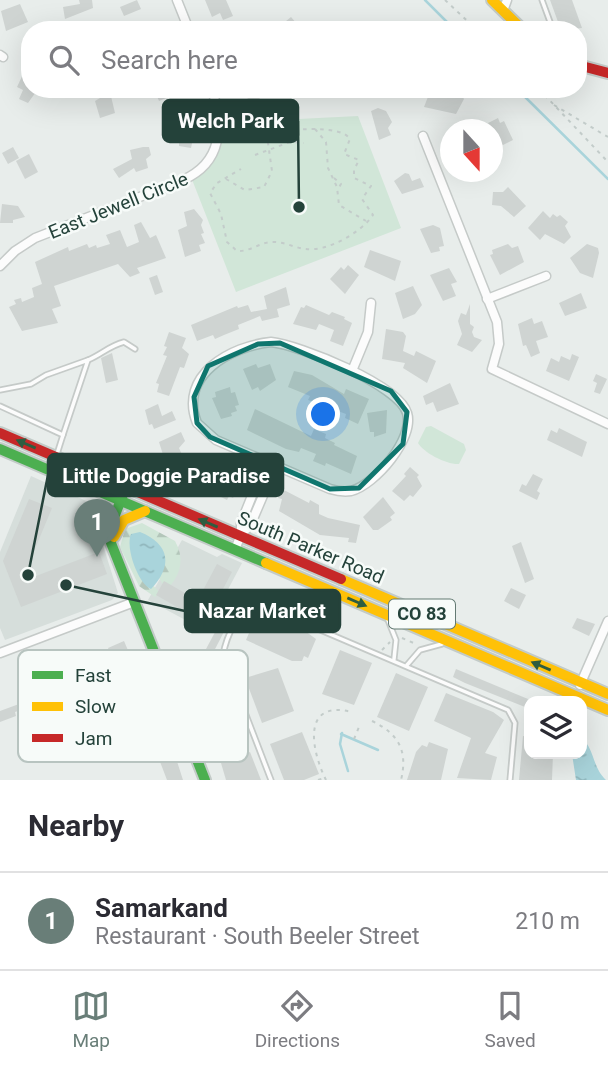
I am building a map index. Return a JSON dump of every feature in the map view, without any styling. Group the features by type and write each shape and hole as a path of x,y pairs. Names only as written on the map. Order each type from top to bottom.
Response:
{"main road":[{"path":"492,0 505,5 517,21"},
{"path":"587,67 608,73"},
{"name":"South Parker Road","path":"0,433 606,693"},
{"name":"South Parker Road","path":"0,449 576,696"},
{"path":"126,487 109,536 153,650"},
{"path":"116,557 114,540 118,526 131,516 145,511"},
{"path":"587,698 590,694 606,693"},
{"name":"South Parker Road","path":"587,701 608,710"},
{"path":"198,762 205,780"}],"street":[{"path":"177,0 185,21"},
{"name":"East Jewell Circle","path":"0,266 30,241 183,180 200,170 212,155 219,135 219,117 214,98"},
{"path":"423,136 499,333 492,369 549,394 563,405 608,424"},
{"path":"487,299 546,276"},
{"path":"352,371 368,332 371,303"},
{"path":"271,342 352,371 391,391 403,404 408,430 399,449 370,480 351,491 330,489 267,461 210,437 197,423 194,397 201,376 208,366 258,344 271,342"},
{"path":"235,550 241,535 241,523 267,461"},
{"path":"241,535 250,526 276,465"},
{"path":"0,653 134,602"},
{"path":"563,690 573,690 581,683 608,621"},
{"path":"565,676 588,667"}],"lane":[{"path":"542,0 550,21"},
{"path":"0,390 32,384 46,375 101,354 106,347 124,342 135,349"},
{"path":"56,457 88,360"},
{"path":"0,406 63,435"},
{"path":"225,650 245,608 252,603 264,604 407,665 512,713 515,727 510,780"},
{"path":"386,615 396,640 394,660"},
{"path":"407,665 420,650 450,642"},
{"path":"248,720 271,780"}],"path":[{"path":"445,0 467,21"},
{"path":"547,98 608,162"},
{"path":"553,104 608,137"},
{"path":"315,130 326,142 328,168 338,190 339,205 353,211 359,227"},
{"path":"226,178 245,190 264,187 272,171 269,140 278,132 342,132 349,137 343,153 359,160 354,170 354,178 372,186 363,197 373,212 359,227 318,249 304,249 272,242 250,250 237,251 227,242 221,214 210,195 214,187 226,178 241,169"},
{"path":"255,155 290,142 304,143"},
{"path":"358,219 367,221"},
{"path":"381,654 385,645 396,640 407,639 416,643 420,650"},
{"path":"318,780 326,779 313,745 315,727 330,712 352,712"},
{"path":"372,721 393,733 400,743 405,763 401,780"},
{"path":"354,739 359,727"}],"highlighted area":[{"path":"280,343 391,391 407,412 403,444 359,488 330,489 210,437 197,423 194,397 208,366 258,344"}],"shaded area":[{"path":"31,476 104,509 106,514 102,542 118,593 112,600 5,640 0,628 0,552"},
{"path":"182,540 217,557 222,554 242,563 206,631 148,600"}],"green space":[{"path":"358,116 401,228 236,292 191,177 204,166 220,123"},
{"path":"431,426 464,444 466,450 459,464 436,458 418,443 426,427"},
{"path":"142,523 175,541 180,553 179,570 170,586 164,586 159,578 149,581 160,593 155,597 139,586 120,547 125,529"}],"water":[{"path":"140,532 157,543 165,556 163,572 151,589 137,573 131,556 131,534"},
{"path":"587,744 606,780 576,780 573,759 587,759"}],"building":[{"path":"79,0 92,0 93,8 65,19 63,7 80,4"},
{"path":"137,0 141,9 124,16 120,7"},
{"path":"205,0 226,0 233,16 223,20 220,13 212,17"},
{"path":"550,0 572,0 580,21 558,21"},
{"path":"20,4 28,21 21,21 21,25 6,31 1,11"},
{"path":"21,94 21,98 32,98 28,103 19,99"},
{"path":"111,98 115,113 100,118 95,101"},
{"path":"260,98 264,113 276,110 278,119 263,121 262,116 247,120 243,101"},
{"path":"428,98 464,99 456,114 424,107"},
{"path":"378,108 386,111 392,122 388,128 391,135 379,140 371,111"},
{"path":"185,113 198,115 198,135 194,134 191,148 179,146 179,133"},
{"path":"504,121 513,140 503,145 503,122"},
{"path":"13,147 19,158 8,164 2,153"},
{"path":"149,147 151,155 146,159 148,168 136,172 134,168 119,178 113,169 132,159 130,150"},
{"path":"29,154 38,172 25,179 16,161"},
{"path":"405,173 409,174 412,181 420,178 424,187 402,194 394,181"},
{"path":"508,187 526,206 514,217 501,206 492,205 493,192 503,192"},
{"path":"2,204 18,206 25,217 13,220 13,223 0,223"},
{"path":"194,209 203,220 201,225 204,233 201,234 205,243 199,245 201,251 185,257 178,230 187,226 184,212"},
{"path":"543,211 550,218 553,214 557,217 560,215 568,222 565,226 571,237 564,244 545,234 540,240 528,228"},
{"path":"141,222 150,238 156,235 166,258 137,268 140,273 130,277 118,264 54,286 61,306 52,309 58,323 22,331 9,307 16,304 14,300 21,298 22,302 34,297 32,288 42,284 35,262 68,247 69,251 87,244 89,248 96,245 97,248 110,244 106,235 120,230 127,247 139,242 134,225"},
{"path":"433,225 440,228 444,246 439,247 440,251 431,253 420,229"},
{"path":"508,244 512,248 518,246 524,262 500,275 490,255 493,254 492,250"},
{"path":"587,244 598,248 599,253 593,278 580,273 570,258"},
{"path":"370,250 401,261 395,281 364,267"},
{"path":"348,265 359,275 345,294 330,279 341,267 344,270"},
{"path":"449,268 457,282 451,284 456,296 443,301 430,275"},
{"path":"157,275 163,292 155,295 149,278"},
{"path":"413,286 422,305 415,314 403,319 395,293"},
{"path":"286,287 290,305 277,309 279,317 262,321 260,316 215,339 213,335 197,341 191,325 237,306 248,305 251,312 267,309 264,296"},
{"path":"581,293 587,308 565,316 559,303"},
{"path":"470,304 470,324 474,327 472,332 474,337 482,340 472,352 457,345 462,334 458,321 461,313 466,315"},
{"path":"306,305 329,315 332,312 345,317 344,319 352,323 343,346 330,341 334,330 319,324 316,330 293,324 301,307"},
{"path":"532,318 534,324 542,321 548,337 536,341 540,353 531,357 526,345 523,346 518,324"},
{"path":"386,329 403,332 406,336 403,351 414,356 416,351 436,361 427,383 403,368 405,363 382,359"},
{"path":"169,332 186,338 182,348 189,354 184,368 180,367 169,396 157,392 159,384 156,383 167,356 163,355"},
{"path":"112,353 118,380 106,383 101,358"},
{"path":"572,354 579,357 569,381 546,371 551,358 559,362 561,356 570,360"},
{"path":"256,364 258,368 270,364 276,380 260,391 258,387 252,390 243,369"},
{"path":"294,371 312,375 344,394 346,389 369,399 358,424 345,418 346,414 308,400 310,396 288,387"},
{"path":"596,374 607,379 600,394 594,392 597,383 593,381"},
{"path":"450,383 459,404 437,412 433,402 426,405 423,396"},
{"path":"230,387 231,393 235,392 239,405 235,406 237,411 231,413 232,416 221,419 212,398 216,397 215,392"},
{"path":"158,404 162,416 172,411 176,420 154,429 152,424 149,425 145,410"},
{"path":"255,409 311,436 314,429 326,434 325,438 335,443 334,445 357,456 351,474 326,463 325,466 313,461 316,454 301,448 299,452 286,449 247,430"},
{"path":"387,410 386,433 374,437 374,432 370,432 367,413"},
{"path":"559,428 587,442 582,457 547,440 551,430 557,433"},
{"path":"181,432 185,441 179,448 183,457 166,464 159,442"},
{"path":"189,465 204,471 206,466 228,479 233,473 244,478 233,498 229,496 227,500 183,478"},
{"path":"410,467 419,475 417,477 422,486 413,497 410,495 404,501 392,491 406,476 404,474"},
{"path":"533,474 543,479 537,491 540,493 537,500 519,491 522,484 526,486"},
{"path":"282,489 309,503 310,500 319,505 319,514 360,525 356,543 348,542 349,538 320,535 279,511 282,499 278,498"},
{"path":"383,497 395,513 390,517 392,520 378,530 373,530 363,517"},
{"path":"29,499 52,508 30,561 36,576 99,552 107,574 21,607 3,561"},
{"path":"521,542 534,579 525,583 512,546"},
{"path":"217,564 232,572 216,602 201,594"},
{"path":"164,581 197,600 189,614 156,595"},
{"path":"511,588 526,595 519,609 504,601"},
{"path":"258,612 305,631 316,639 308,658 304,656 302,661 292,661 246,640"},
{"path":"577,618 595,624 589,636 572,628"},
{"path":"221,621 228,624 215,650 206,649"},
{"path":"124,641 128,650 109,650"},
{"path":"340,650 372,663 354,705 322,694"},
{"path":"278,668 294,711 262,723 248,686 248,677"},
{"path":"456,669 524,697 524,707 465,683 453,677"},
{"path":"396,673 428,687 409,731 377,717"},
{"path":"446,693 493,712 504,720 485,753 497,757 491,780 457,778 471,738 434,721"},
{"path":"18,704 16,716 0,722 0,711"},
{"path":"302,732 319,774 304,780 284,780 270,744"},
{"path":"523,736 524,759 553,759 552,780 519,780"},
{"path":"429,742 448,749 441,780 407,780 416,752 422,745 427,747"},
{"path":"250,752 261,780 226,780 221,763 248,762"},
{"path":"160,762 177,762 183,780 167,780"}],"waterway":[{"path":"425,0 446,21"},
{"path":"526,98 608,179"},
{"path":"342,733 340,744 348,771"},
{"path":"341,734 378,750"}],"traffic: fast":[{"path":"0,449 266,563"},
{"path":"126,487 113,520 111,543 153,650"},
{"path":"198,762 205,780"}],"traffic: slow":[{"path":"492,0 514,21"},
{"path":"114,537 124,520 145,511"},
{"path":"266,563 608,710"},
{"path":"341,579 608,694"}],"traffic: jam":[{"path":"587,67 608,73"},
{"path":"0,433 341,579"}],"place":[{"name":"Welch Park","path":"299,207"},
{"name":"Samarkand","path":"97,557"},
{"name":"Little Doggie Paradise","path":"28,575"},
{"name":"Nazar Market","path":"66,585"}]}
